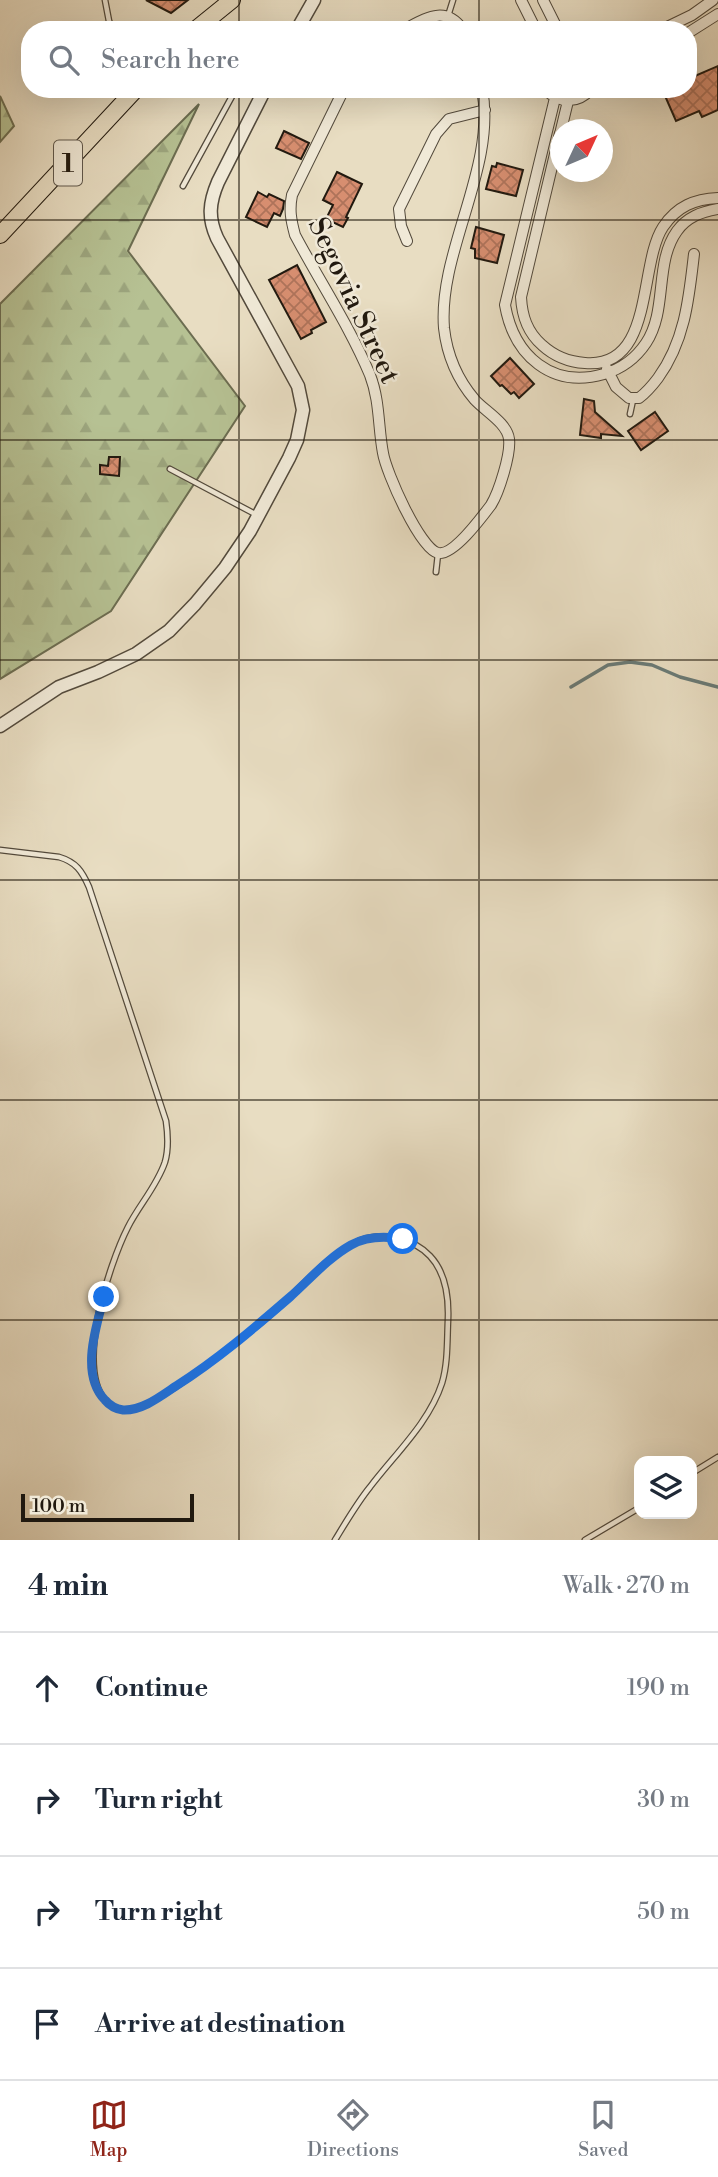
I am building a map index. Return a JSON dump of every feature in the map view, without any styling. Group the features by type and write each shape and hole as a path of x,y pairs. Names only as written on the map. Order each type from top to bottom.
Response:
{"highway":[{"path":"206,21 232,0"},
{"name":"1","path":"0,235 128,98"}],"street":[{"path":"302,21 314,0"},
{"path":"543,0 554,21"},
{"path":"680,21 713,0"},
{"path":"525,1 533,21"},
{"path":"697,27 718,14"},
{"path":"421,21 433,15 448,16 456,21"},
{"path":"0,726 59,687 117,664 169,631 225,568 258,515 297,440 303,410 302,398 293,375 217,239 210,216 213,195 261,98"},
{"name":"Segovia Street","path":"340,98 292,195 290,219 370,376 379,407 381,440 387,468 421,538 431,550 439,553"},
{"path":"439,553 446,553 457,545 490,505 498,489 510,441 504,427 485,411 452,364 444,324 449,279 480,152 485,110 483,98"},
{"path":"581,98 568,101 555,98 505,305 519,343 537,364 559,376 583,378 609,373 632,359 651,334 656,322 668,251 676,232 694,216 718,209"},
{"path":"564,119 568,101"},
{"path":"407,241 401,226 399,209 436,134 449,119 485,110"},
{"path":"550,176 521,297 524,319 529,330 547,350 581,363 604,362 631,340 641,317 653,249 671,216 697,200 718,198"},
{"path":"519,247 532,250"},
{"path":"604,362 620,392 634,399 647,391 670,361 676,348 685,316 694,254"}],"lane":[{"path":"105,0 108,21"},
{"path":"448,16 453,0"},
{"path":"183,186 231,98"},
{"path":"630,414 634,399"},
{"path":"170,469 258,515"},
{"path":"436,572 439,553"},
{"path":"0,850 68,859 80,870 89,887 166,1121 169,1143 163,1166 121,1242 97,1325 92,1363 98,1391 104,1399 113,1407 132,1409 168,1392 236,1344 342,1250 366,1238 403,1239 427,1253 443,1274 449,1305 448,1330 443,1380 437,1397 416,1429 368,1488 335,1540"},
{"path":"697,1470 718,1457"},
{"path":"585,1540 634,1511"}],"green space":[{"path":"0,96 14,126 0,142"},
{"path":"199,104 128,251 245,406 111,611 0,679 0,304"}],"building":[{"path":"146,0 188,0 171,13"},
{"path":"718,66 718,110 702,117 699,111 676,121 666,98 697,98 697,75"},
{"path":"284,131 309,143 301,159 276,148"},
{"path":"497,163 523,170 516,196 486,189 492,166 496,167"},
{"path":"337,172 362,184 343,227 326,219 333,205 323,200"},
{"path":"258,192 284,201 280,216 274,213 267,227 246,217"},
{"path":"476,227 504,235 497,263 475,258 475,249 471,248"},
{"path":"297,265 326,322 301,339 269,280"},
{"path":"510,358 534,384 519,398 514,392 511,394 500,386 491,376"},
{"path":"584,399 594,401 595,412 622,436 601,434 601,438 580,435"},
{"path":"655,412 668,431 641,450 628,431"},
{"path":"109,457 120,457 119,476 100,474 100,465 108,466"}],"waterway":[{"path":"571,687 608,665 630,662 652,665 680,677 718,687"}],"route":[{"path":"104,1297 93,1349 94,1377 98,1391 113,1407 132,1409 168,1392 236,1344 342,1250 366,1238 403,1239"}]}
